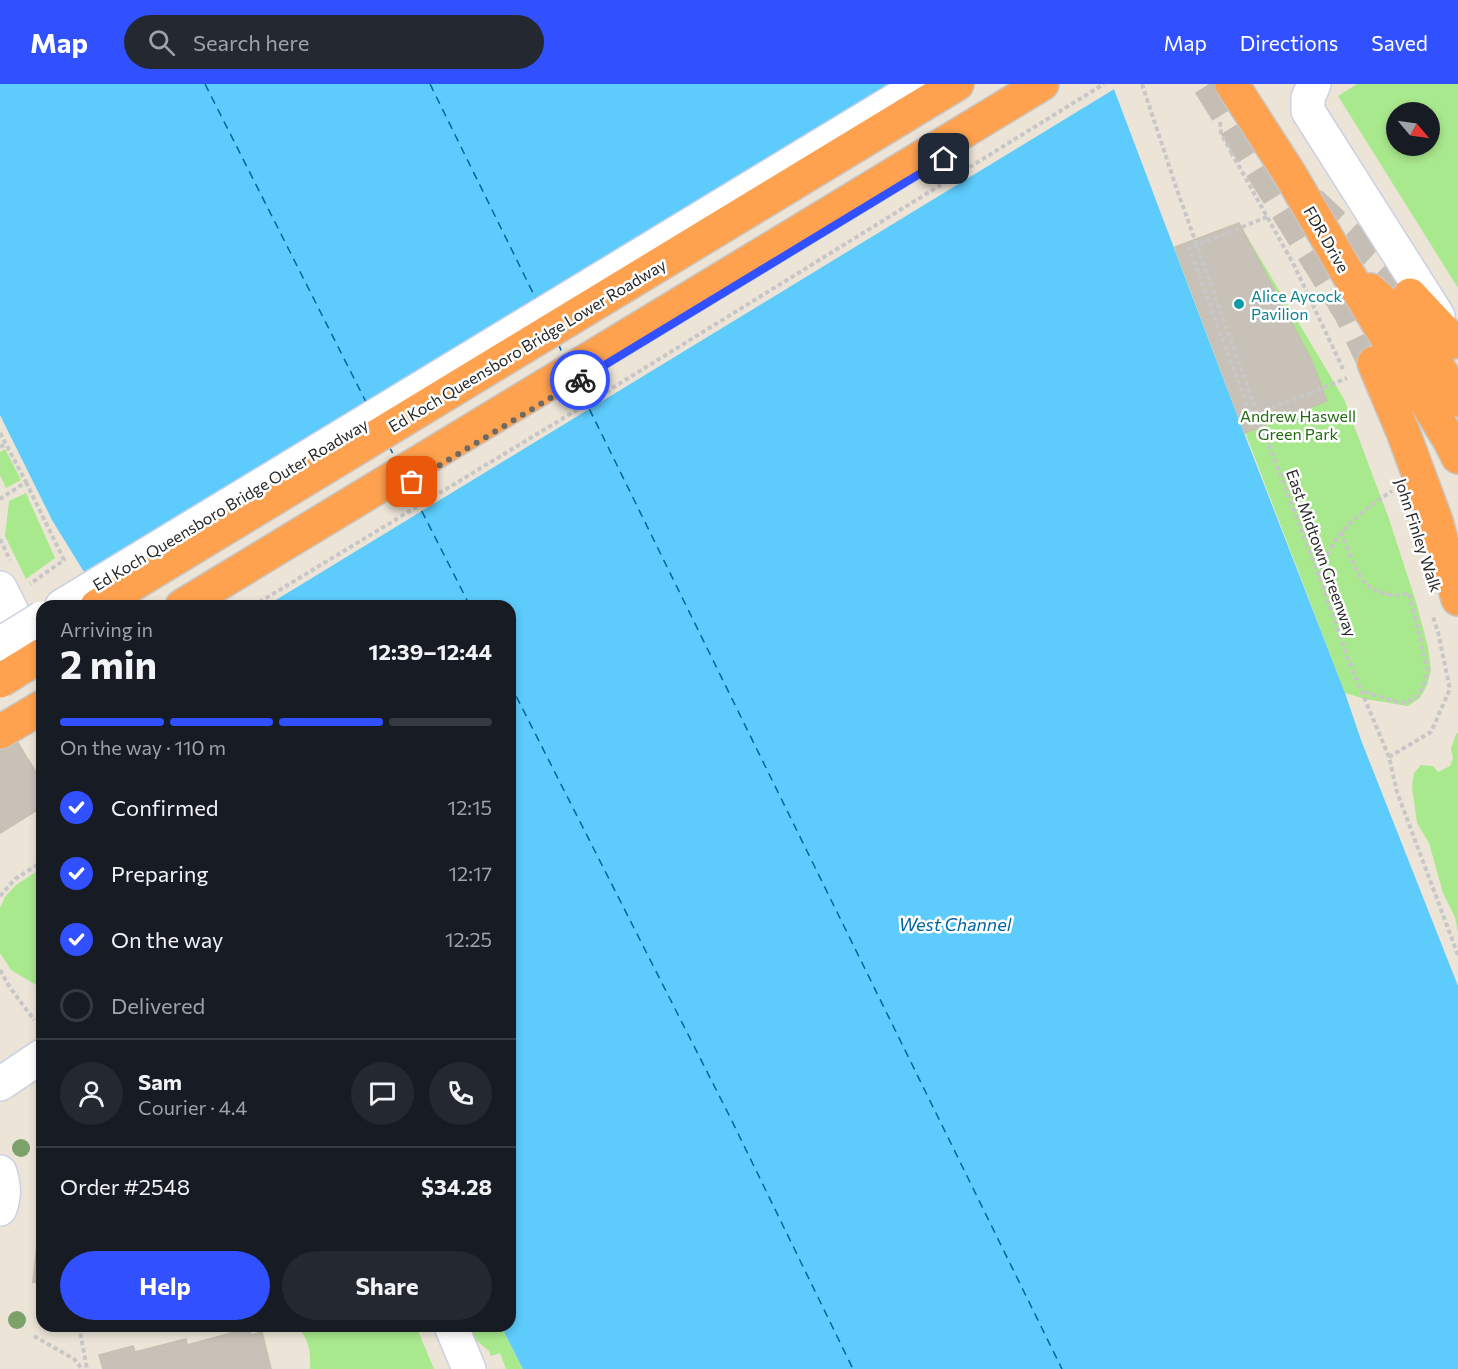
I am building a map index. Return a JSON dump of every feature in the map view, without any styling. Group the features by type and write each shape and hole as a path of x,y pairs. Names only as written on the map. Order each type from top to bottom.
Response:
{"highway":[{"name":"Ed Koch Queensboro Bridge Lower Roadway","path":"107,600 957,84"},
{"path":"133,600 983,84"},
{"path":"192,600 1042,84"},
{"path":"218,600 1067,84"},
{"name":"FDR Drive","path":"1232,84 1291,176 1454,449"},
{"path":"1345,269 1417,332 1458,400"},
{"path":"1410,295 1456,345"},
{"path":"1361,371 1415,464 1436,521 1444,604"},
{"path":"0,665 36,644"},
{"path":"0,681 36,659"},
{"path":"0,716 36,695"},
{"path":"0,732 36,711"}],"street":[{"name":"Ed Koch Queensboro Bridge Outer Roadway","path":"72,600 922,84"},
{"path":"1311,90 1307,106 1312,118 1456,345"},
{"path":"12,588 16,620 36,652"},
{"path":"0,644 36,622"},
{"path":"0,1084 36,1060"},
{"path":"0,1172 4,1185 0,1209"},
{"path":"454,1332 470,1369"}],"path":[{"path":"263,600 580,408 1104,84"},
{"name":"East Midtown Greenway","path":"1142,84 1176,187 1254,405 1348,659 1389,758"},
{"path":"1231,152 1294,265 1361,371"},
{"path":"1267,217 1189,248 1251,416 1361,371"},
{"path":"1351,388 1361,371"},
{"path":"0,434 64,560 12,588"},
{"path":"0,447 6,444"},
{"path":"0,499 26,482"},
{"name":"John Finley Walk","path":"1341,532 1365,509 1392,491 1389,482"},
{"path":"1319,576 1330,549 1341,532"},
{"path":"1341,532 1360,578 1380,593 1394,595 1409,593 1428,671 1417,696 1402,703 1361,691"},
{"name":"John Finley Walk","path":"1389,758 1431,732 1450,689 1438,632 1444,604"},
{"path":"1389,758 1397,792 1458,954"},
{"path":"0,896 15,879 36,866"},
{"path":"0,970 34,1020"},
{"path":"80,1332 87,1369"},
{"path":"34,1336 74,1359 81,1369"}],"green space":[{"path":"1357,84 1458,84 1458,288 1338,96"},
{"name":"Andrew Haswell Green Park","path":"1239,223 1344,399 1389,519 1416,602 1428,647 1431,670 1420,698 1408,706 1365,699 1345,693 1174,247"},
{"path":"5,449 21,480 6,488 0,475 0,452"},
{"path":"26,493 55,558 26,579 5,536 9,501"},
{"path":"1458,733 1458,933 1455,917 1443,893 1429,843 1417,823 1412,787 1414,773 1421,765 1433,766 1438,772 1450,766 1453,758 1451,749"},
{"path":"36,872 36,985 11,970 0,953 0,908 5,897 16,885"},
{"path":"301,1332 419,1332 434,1369 310,1369 308,1346"},
{"path":"466,1332 504,1332 523,1369 506,1369 500,1353 491,1356 489,1351"}],"water":[{"name":"West Channel","path":"0,84 1112,84 1361,740 1458,986 1458,1369 523,1369 504,1332 516,1332 516,600 101,600 52,520 0,415"}],"pier":[{"path":"900,84 1115,84 1116,88 276,600 110,600"}],"building":[{"name":"Alice Aycock Pavilion","path":"1239,223 1312,361 1327,401 1245,433 1175,247"},
{"path":"0,714 36,772 36,811 0,833"},
{"path":"36,1253 36,1282 33,1282"},
{"path":"235,1332 251,1332 251,1335 262,1332 271,1369 103,1369 99,1355 133,1346 135,1352 186,1339 187,1345"}],"ferry route":[{"path":"205,84 366,402"},
{"path":"430,84 536,299"},
{"path":"558,343 563,355"},
{"path":"577,384 1062,1369"},
{"path":"389,446 395,458"},
{"path":"409,486 467,600"},
{"path":"516,696 729,1115 853,1369"}],"tunnel":[{"path":"1209,84 1350,312 1374,363"},
{"path":"1310,202 1410,295"}],"way so far":[{"path":"412,482 580,380"}],"place":[{"name":"Alice Aycock Pavilion","path":"1239,304"}],"route":[{"path":"580,380 944,159"}]}
